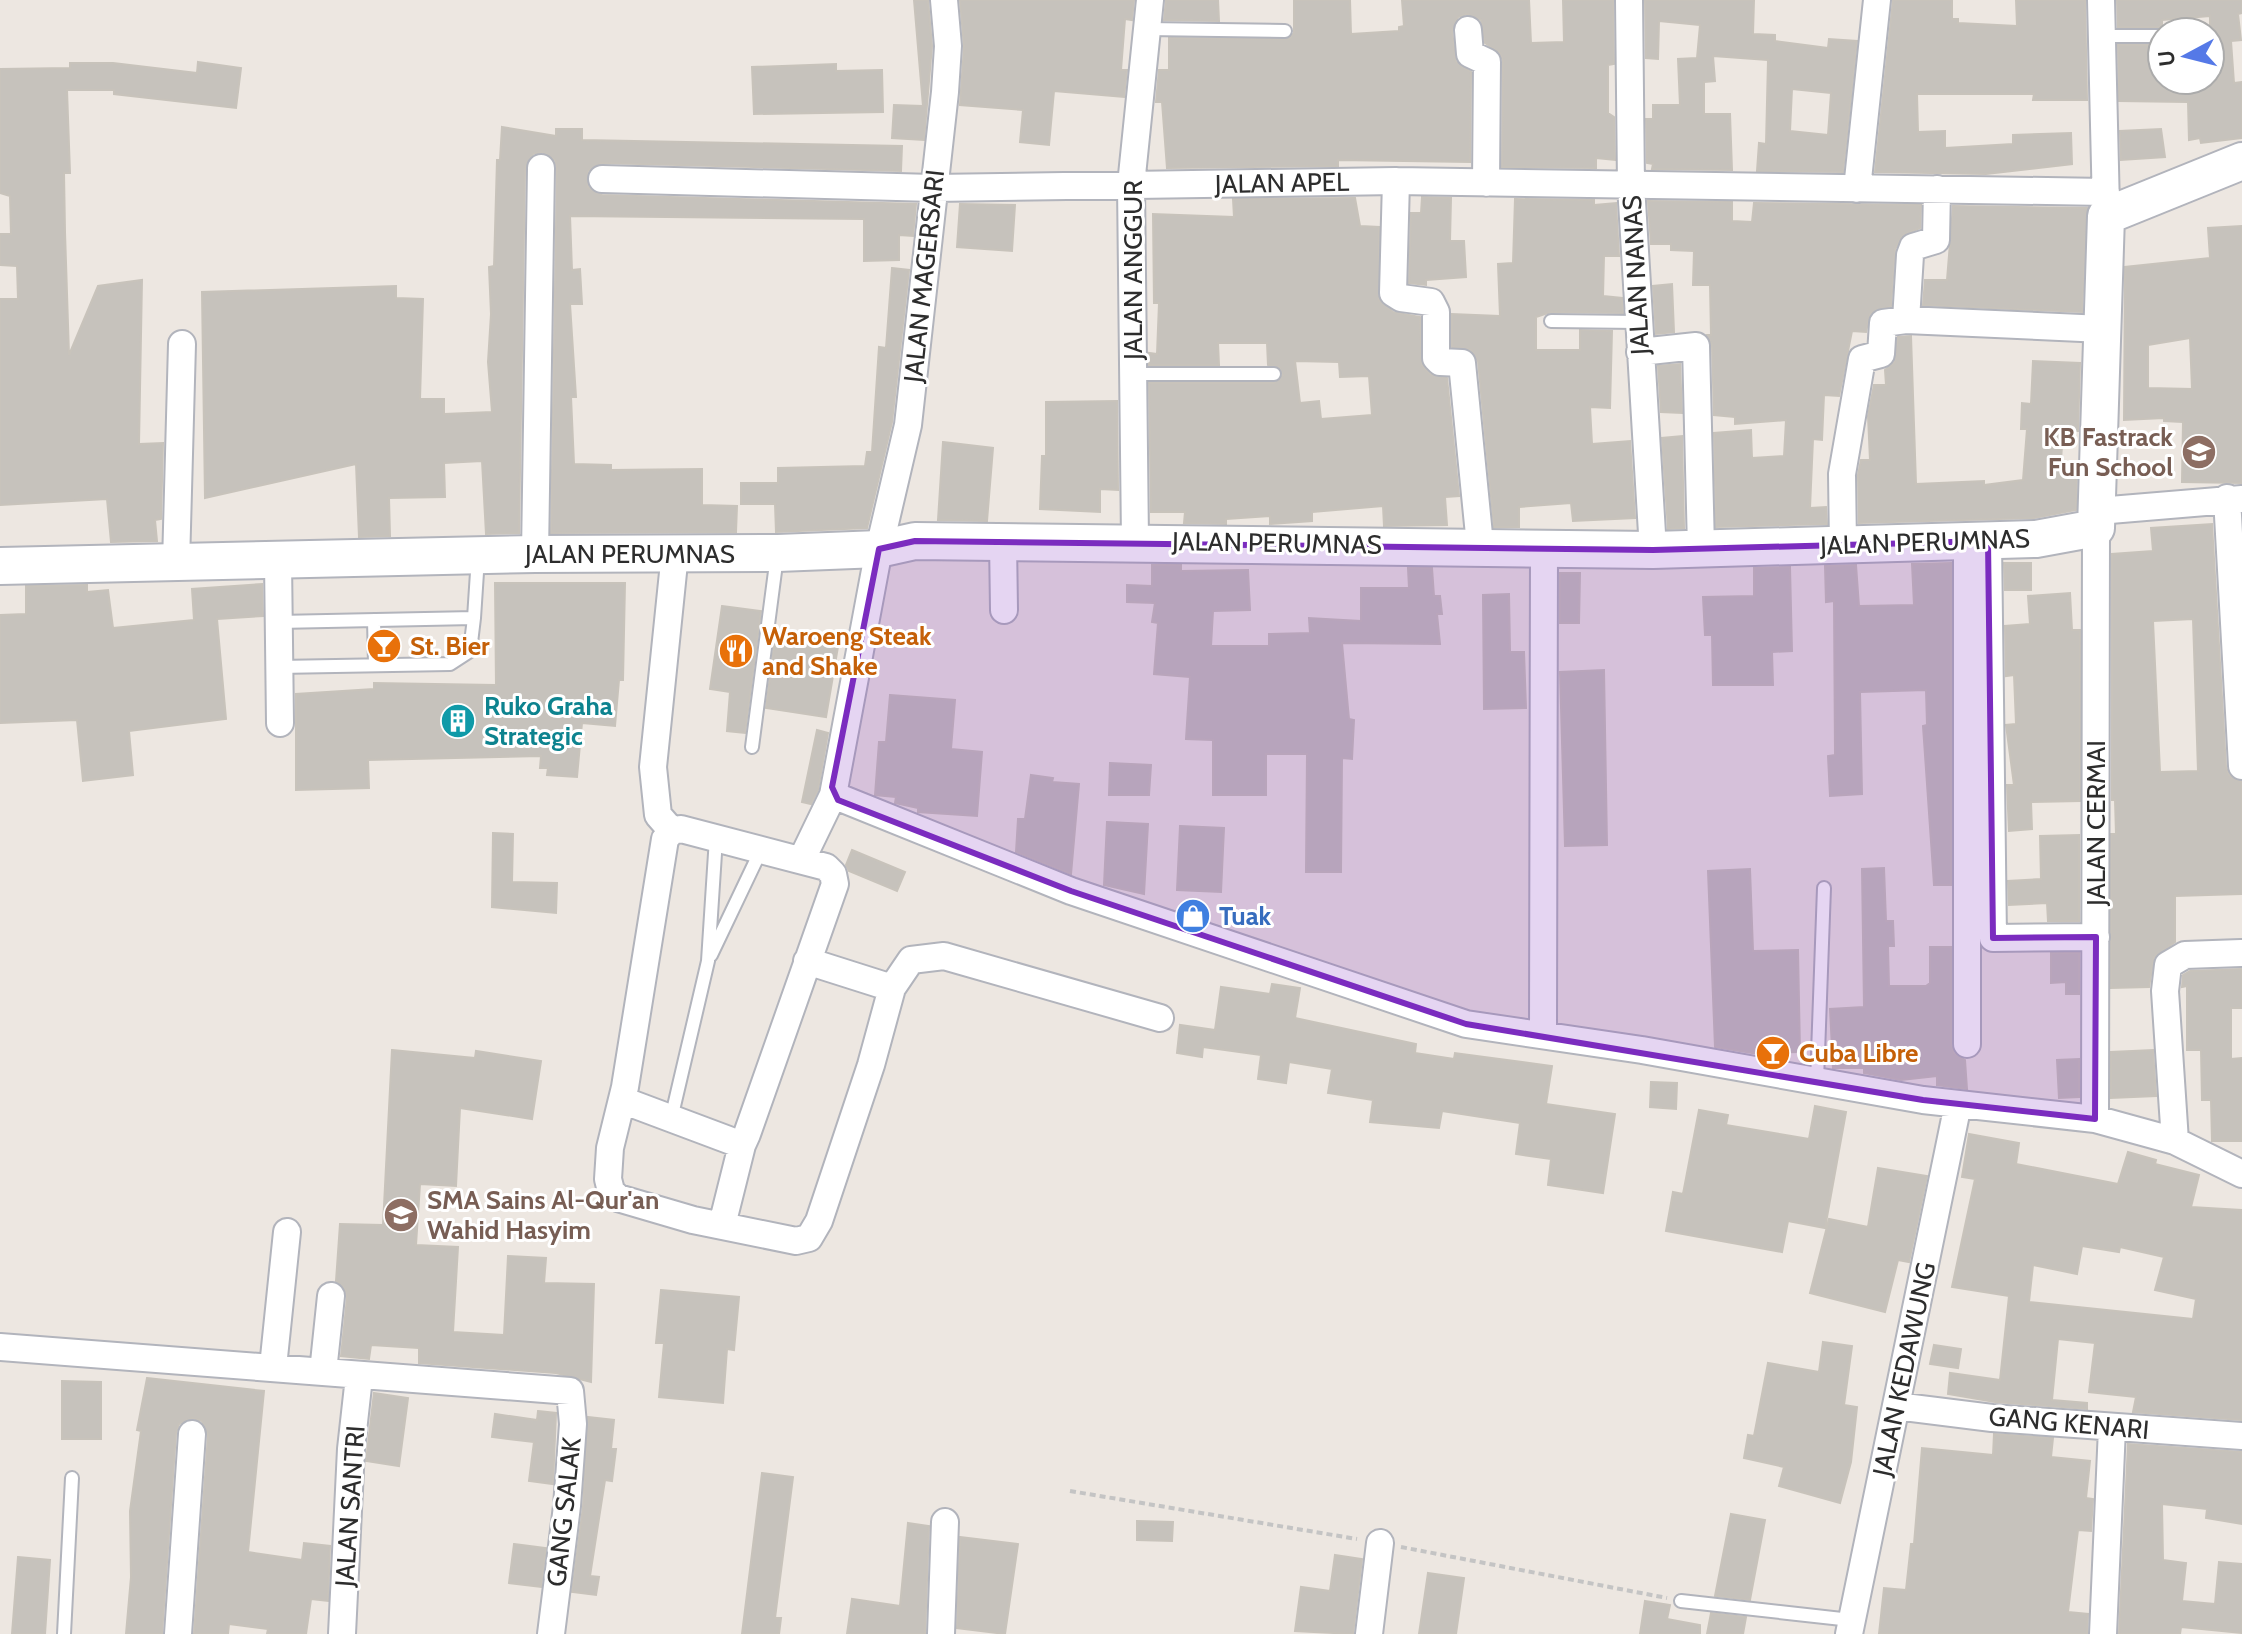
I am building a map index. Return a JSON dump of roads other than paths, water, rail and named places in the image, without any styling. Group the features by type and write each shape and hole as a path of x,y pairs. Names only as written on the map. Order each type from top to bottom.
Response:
{"street":[{"name":"JALAN MAGERSARI","path":"802,859 833,795 879,549 908,425 945,92 948,46 944,0"},
{"name":"JALAN ANGGUR","path":"1135,541 1131,185 1150,0"},
{"name":"JALAN NANAS","path":"1629,0 1631,185 1653,550"},
{"path":"1857,189 1877,0"},
{"path":"2101,0 2106,204 2097,519 2235,498 2242,766"},
{"path":"1468,30 1470,54 1487,62 1486,183"},
{"path":"2106,204 2242,161"},
{"path":"535,554 541,168"},
{"name":"JALAN APEL","path":"602,179 933,188 1396,181 1937,189 2106,204"},
{"path":"1396,181 1393,293 1401,298 1431,302 1436,312 1436,358 1440,362 1462,363 1480,545"},
{"path":"1906,320 1910,255 1913,247 1936,240 1937,189"},
{"path":"1843,545 1842,474 1862,359 1881,354 1883,323 1906,320 2103,329"},
{"path":"176,564 182,344"},
{"path":"1640,352 1696,346 1701,548"},
{"name":"JALAN PERUMNAS","path":"0,566 535,554 778,553 879,549 915,541 1480,545 1653,550 2036,539 2097,519"},
{"name":"JALAN CERMAI","path":"2095,1119 2097,519"},
{"path":"1003,541 1004,610"},
{"path":"1978,542 1993,938 2096,937"},
{"path":"1967,1044 1978,542"},
{"path":"1543,1035 1544,548"},
{"path":"672,831 658,815 653,767 675,553"},
{"path":"278,561 280,723"},
{"path":"833,795 1071,891 1288,967 1374,992 1466,1024 1958,1104 2095,1119 2175,1141 2242,1174"},
{"path":"722,1225 742,1145 835,884 833,874 826,867 802,859 681,829 672,831 665,839 622,1100 610,1148 608,1179 613,1194 722,1225 796,1241 812,1235 871,1065 892,988 911,960 944,956 1160,1018"},
{"path":"2175,1141 2165,991 2168,965 2185,955 2241,953"},
{"path":"807,961 892,988"},
{"path":"622,1100 742,1145"},
{"name":"JALAN KEDAWUNG","path":"1850,1627 1958,1104"},
{"path":"273,1367 287,1232"},
{"path":"323,1372 331,1296"},
{"path":"0,1347 273,1367 359,1377"},
{"name":"GANG SALAK","path":"359,1377 397,1377 570,1391 573,1424 567,1506 551,1634"},
{"name":"JALAN SANTRI","path":"342,1634 351,1449 359,1377"},
{"name":"GANG KENARI","path":"1896,1406 2112,1428 2242,1436"},
{"path":"2103,1634 2112,1428"},
{"path":"178,1634 192,1434"},
{"path":"941,1634 945,1522"},
{"path":"1369,1634 1380,1543"}],"lane":[{"path":"1147,29 1285,31"},
{"path":"2102,36 2146,36"},
{"path":"1551,321 1638,322"},
{"path":"1133,374 1274,374"},
{"path":"752,747 778,553"},
{"path":"278,667 450,664 463,658 470,651 478,555"},
{"path":"278,622 474,618"},
{"path":"374,620 375,664"},
{"path":"671,1119 708,961 716,838"},
{"path":"708,961 761,850"},
{"path":"1817,1081 1824,888"},
{"path":"64,1634 72,1478"},
{"path":"1681,1601 1850,1627"}],"place":[{"name":"KB Fastrack Fun School","path":"2199,452"},
{"name":"St. Bier","path":"384,646"},
{"name":"Waroeng Steak and Shake","path":"736,651"},
{"name":"Ruko Graha Strategic","path":"458,721"},
{"name":"Tuak","path":"1193,916"},
{"name":"Cuba Libre","path":"1773,1053"},
{"name":"SMA Sains Al-Qur'an Wahid Hasyim","path":"401,1215"}]}
